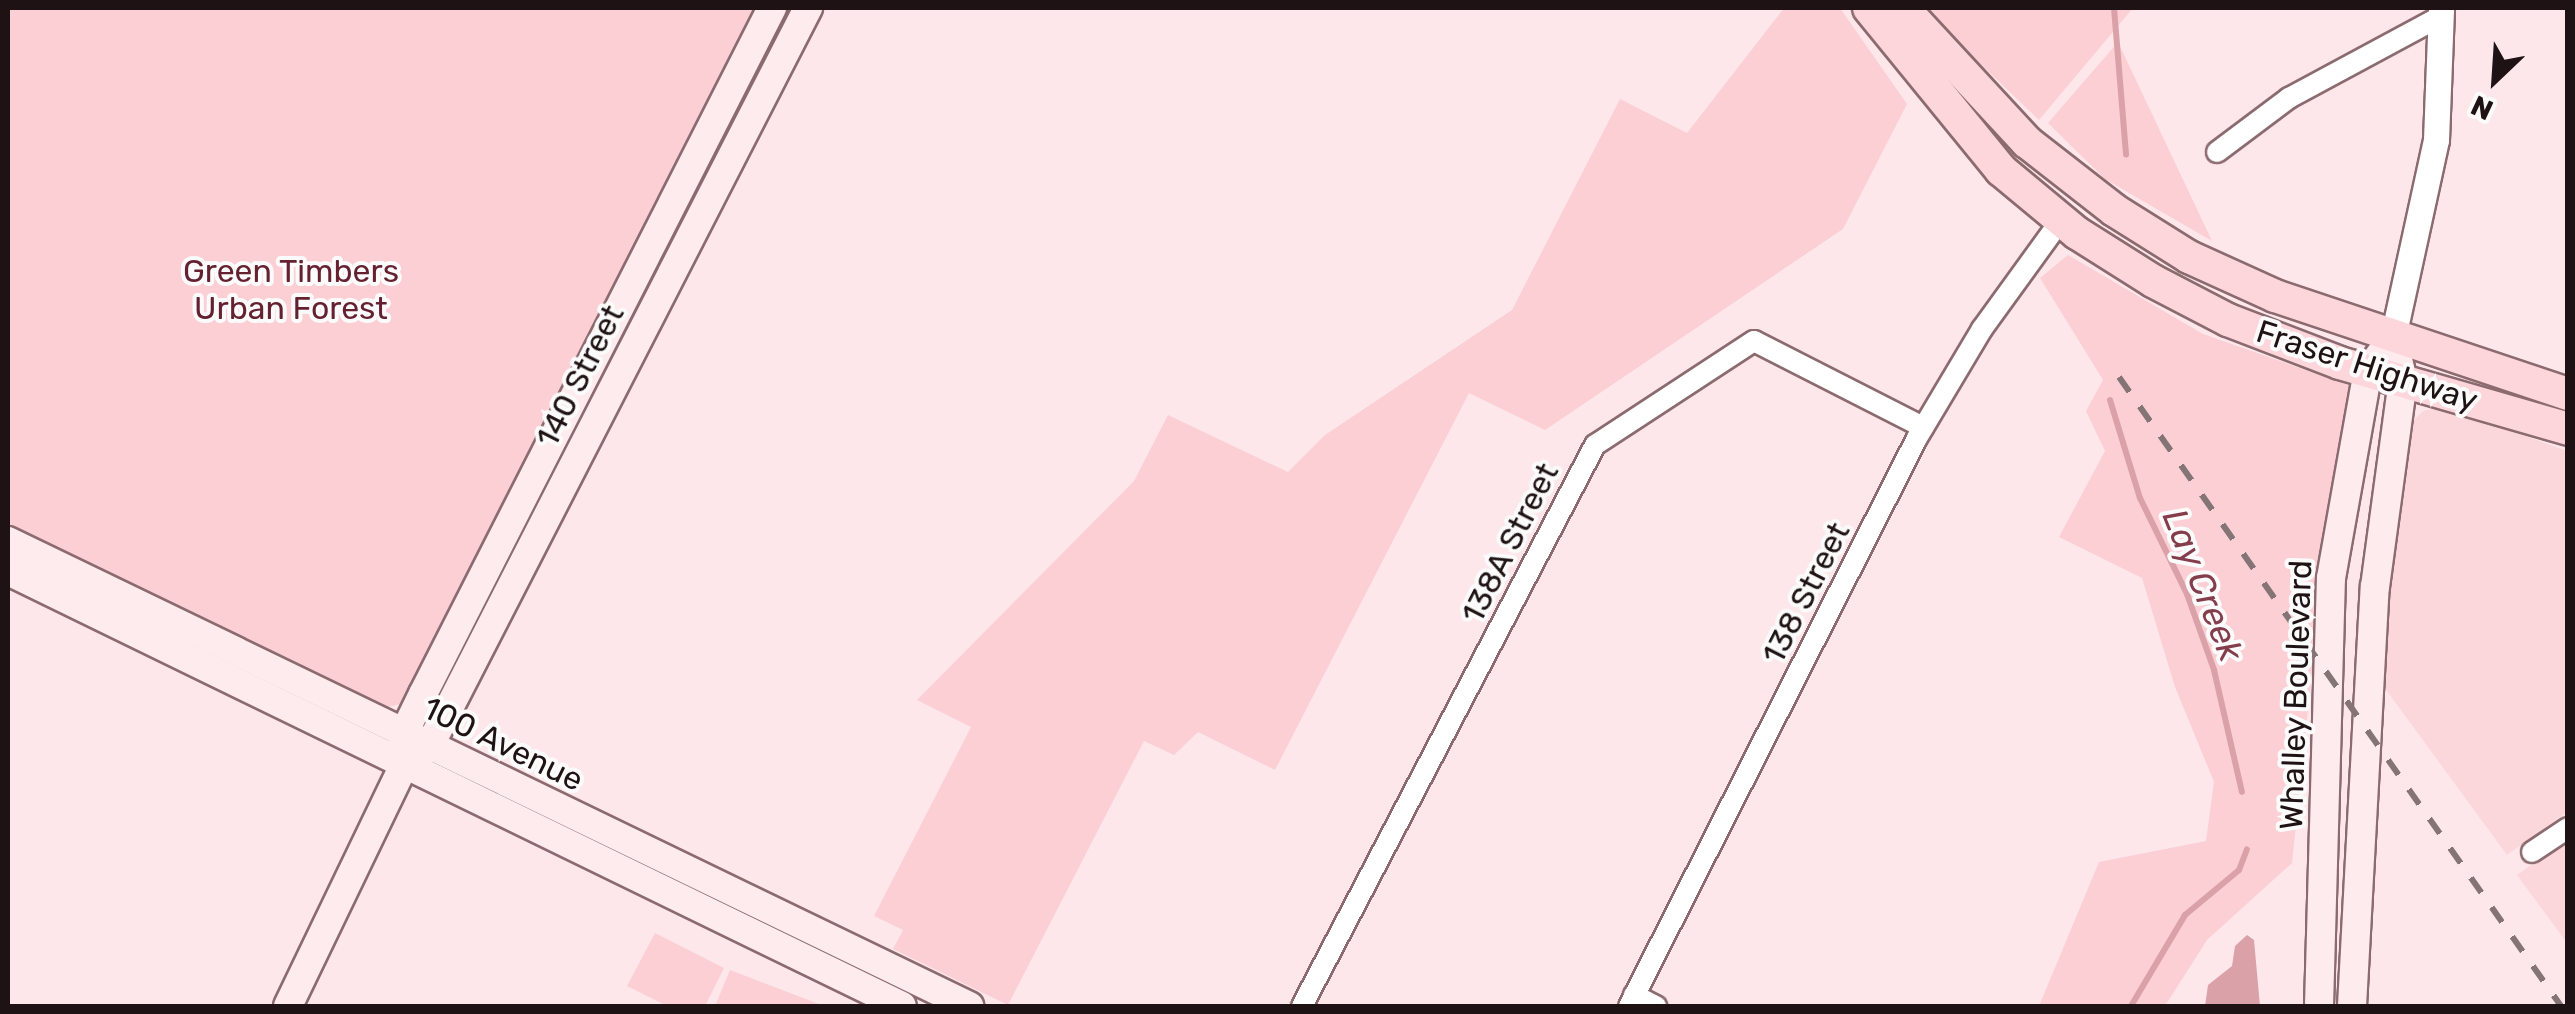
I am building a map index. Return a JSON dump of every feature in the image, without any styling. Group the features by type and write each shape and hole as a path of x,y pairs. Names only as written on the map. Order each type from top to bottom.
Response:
{"main road":[{"name":"140 Street","path":"288,1006 403,767 403,735 772,8"},
{"name":"140 Street","path":"403,767 429,747 808,8"},
{"name":"Fraser Highway","path":"1869,8 1978,146 2060,220 2193,303 2368,371 2568,429"},
{"name":"Fraser Highway","path":"1904,8 1990,109 2114,210 2231,278 2393,337 2568,394"},
{"name":"Whalley Boulevard","path":"2318,1006 2326,628 2368,371 2393,337"},
{"name":"Whalley Boulevard","path":"2352,1006 2375,587 2402,380 2393,337"},
{"name":"100 Avenue","path":"8,541 969,1006"},
{"name":"100 Avenue","path":"8,570 403,767 902,1006"}],"street":[{"name":"Whalley Boulevard","path":"2393,337 2436,140 2441,12"},
{"path":"2217,152 2289,98 2441,12"},
{"name":"138 Street","path":"1632,1001 1924,427 1982,329 2060,220"},
{"name":"138A Street","path":"1302,1006 1594,445 1754,341 1924,427"},
{"path":"2532,852 2568,828"},
{"path":"1632,1001 1656,1006"}],"shaded area":[{"path":"2443,406 2567,451 2567,812 2507,855 2384,687 2393,533 2410,424 2423,411"},
{"path":"2567,839 2567,943 2517,875"},
{"path":"2247,935 2254,940 2260,1006 2205,1006 2208,985 2232,966 2235,946"}],"green space":[{"name":"Green Timbers Urban Forest","path":"8,8 757,8 400,704 385,708 8,530"},
{"path":"1784,8 1840,8 1907,104 1843,229 1545,430 1469,393 1275,770 1198,732 1174,755 1144,741 1008,1005 893,949 903,930 874,916 971,727 917,700 1134,481 1168,415 1288,472 1325,435 1512,310 1620,99 1687,133"},
{"path":"1922,8 2133,8 2039,120"},
{"path":"2118,42 2212,241 2105,179 2048,123"},
{"path":"2068,255 2203,334 2354,387 2322,577 2292,863 2207,940 2165,1006 2039,1006 2099,862 2206,841 2214,782 2175,687 2142,578 2059,537 2105,451 2086,411 2103,380 2040,278"},
{"path":"655,933 724,968 705,1006 667,1006 627,986"},
{"path":"730,970 824,1006 715,1006"}],"waterway":[{"name":"Lay Creek","path":"2114,8 2126,155"},
{"name":"Lay Creek","path":"2110,400 2140,498 2187,594 2214,670 2242,792"},
{"name":"Lay Creek","path":"2131,1006 2185,915 2239,870 2247,849"}],"railway":[{"path":"2119,377 2561,1006"}]}
